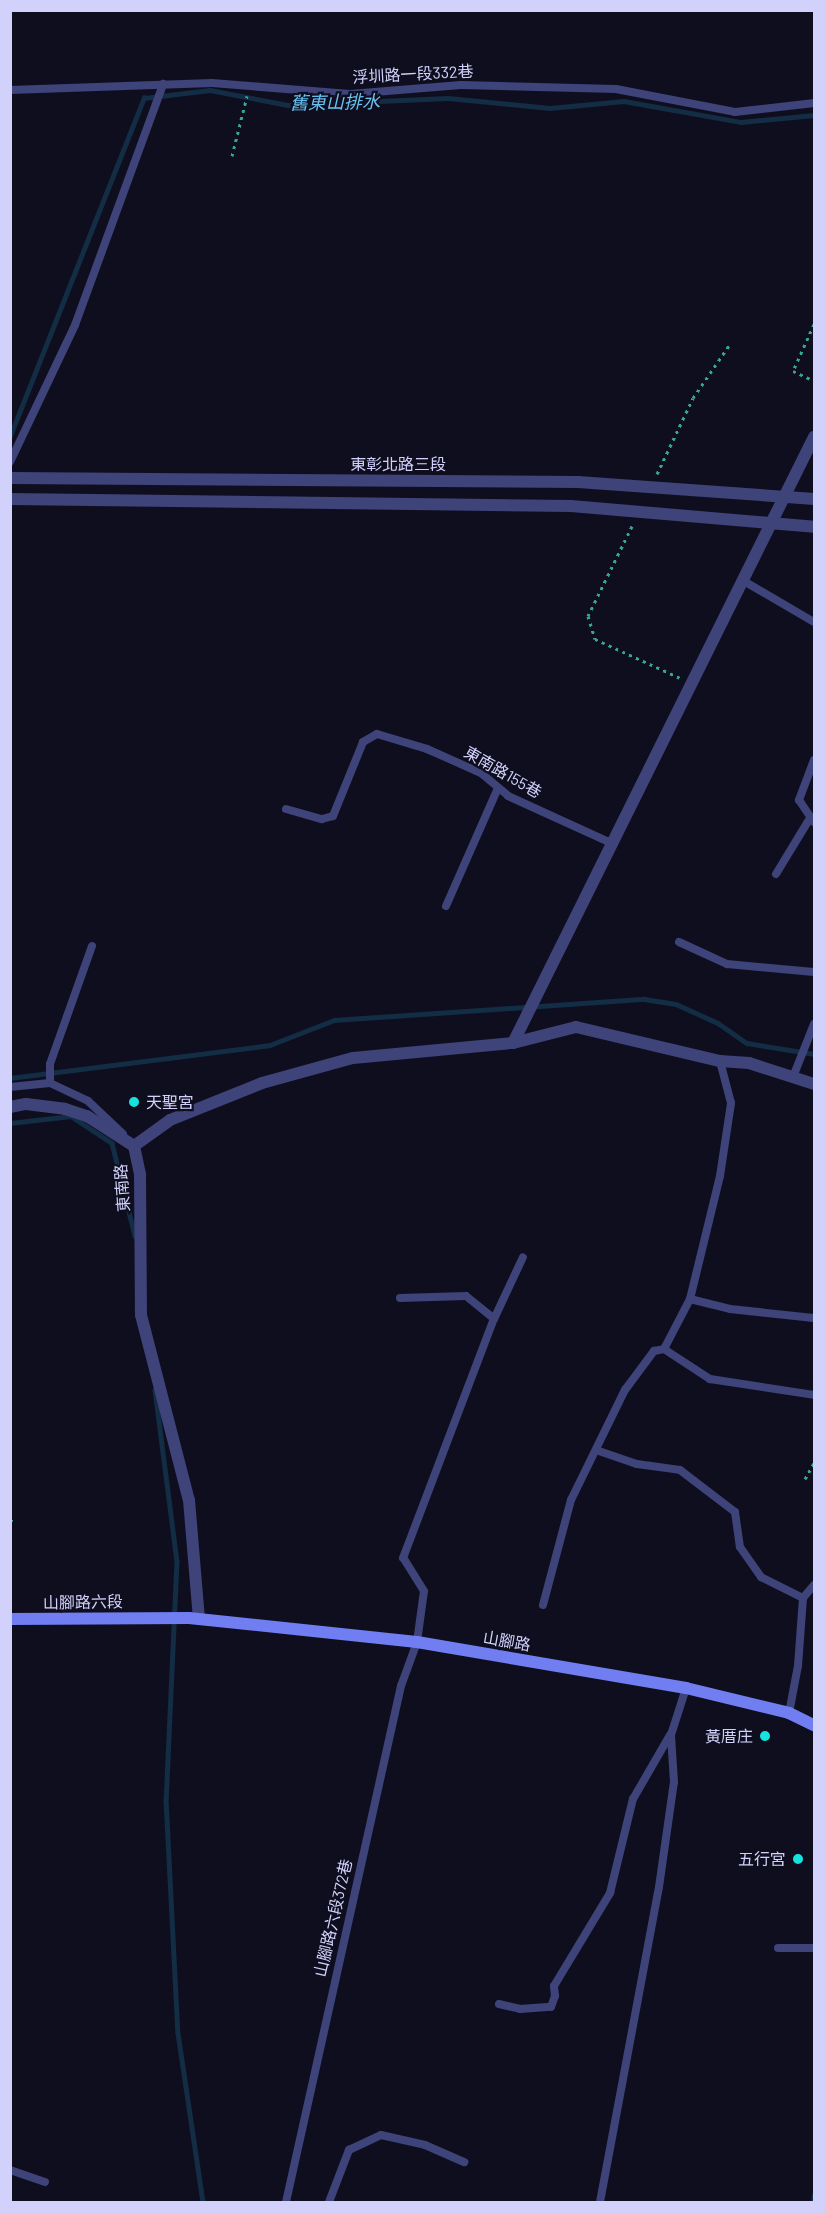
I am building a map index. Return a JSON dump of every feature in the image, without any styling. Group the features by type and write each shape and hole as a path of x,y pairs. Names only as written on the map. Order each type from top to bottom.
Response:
{"main road":[{"name":"山腳路六段","path":"10,1619 194,1618"},
{"name":"山腳路","path":"194,1618 417,1642 686,1688 789,1713 814,1725"}],"street":[{"path":"513,1043 814,437"},
{"name":"東彰北路三段","path":"10,478 578,482 785,494 814,499"},
{"path":"10,500 571,506 814,526"},
{"name":"東南路","path":"194,1618 189,1500 141,1315 140,1176 134,1146 170,1120 262,1083 352,1058 513,1043 576,1027 720,1061 749,1063 814,1084"},
{"path":"10,1107 26,1104 65,1109 87,1116 134,1146"}],"lane":[{"name":"浮圳路一段332巷","path":"10,90 163,84 248,84 350,94 461,85 616,89 735,112 814,103"},
{"path":"10,462 75,325 163,84"},
{"path":"742,580 814,622"},
{"name":"東南路155巷","path":"286,809 322,819 333,816 363,742 376,734 438,754 481,773 498,788 611,843"},
{"path":"776,874 812,820 800,800 814,760"},
{"path":"446,906 498,788"},
{"path":"679,942 727,964 814,972"},
{"path":"50,1083 50,1064 92,946"},
{"path":"793,1077 814,1023"},
{"path":"664,1349 690,1299 720,1176 731,1103 720,1061"},
{"path":"10,1087 50,1083 100,1111 134,1146"},
{"path":"400,1298 466,1296 494,1319 523,1257"},
{"path":"690,1299 730,1309 814,1318"},
{"name":"山腳路六段372巷","path":"286,2202 401,1686 417,1642 424,1591 403,1558 494,1319"},
{"path":"543,1605 571,1500 626,1390 654,1351 664,1349 710,1379 814,1395"},
{"path":"596,1450 637,1464 680,1470 735,1512 740,1547 761,1577 803,1598"},
{"path":"789,1713 798,1666 803,1598 814,1585"},
{"path":"499,2004 520,2009 551,2007 555,1996 554,1986 610,1893 633,1798 670,1735 686,1688"},
{"path":"600,2202 659,1887 674,1782 670,1735"},
{"path":"778,1948 814,1948"},
{"path":"329,2202 349,2150 381,2135 425,2145 464,2162"},
{"path":"10,2170 45,2182"}],"path":[{"path":"232,156 248,84"},
{"path":"814,324 793,371 814,381"},
{"path":"651,486 693,398 730,344"},
{"path":"639,510 588,616 595,639 690,683"},
{"path":"805,1479 814,1463"},
{"path":"10,1521 15,1518"}],"waterway":[{"name":"舊東山排水","path":"10,436 144,98 210,90 288,105 448,98 550,108 624,101 741,122 814,115"},
{"path":"10,1078 270,1045 334,1020 644,999 676,1004 718,1023 747,1043 814,1054"},
{"path":"10,1123 71,1116 112,1143 135,1236"},
{"path":"155,1390 177,1561 166,1799 178,2033 203,2202"},
{"path":"813,2202 814,2195"}],"place":[{"name":"天聖宮","path":"134,1102"},
{"name":"黃厝庄","path":"765,1736"},
{"name":"五行宮","path":"798,1859"}]}
